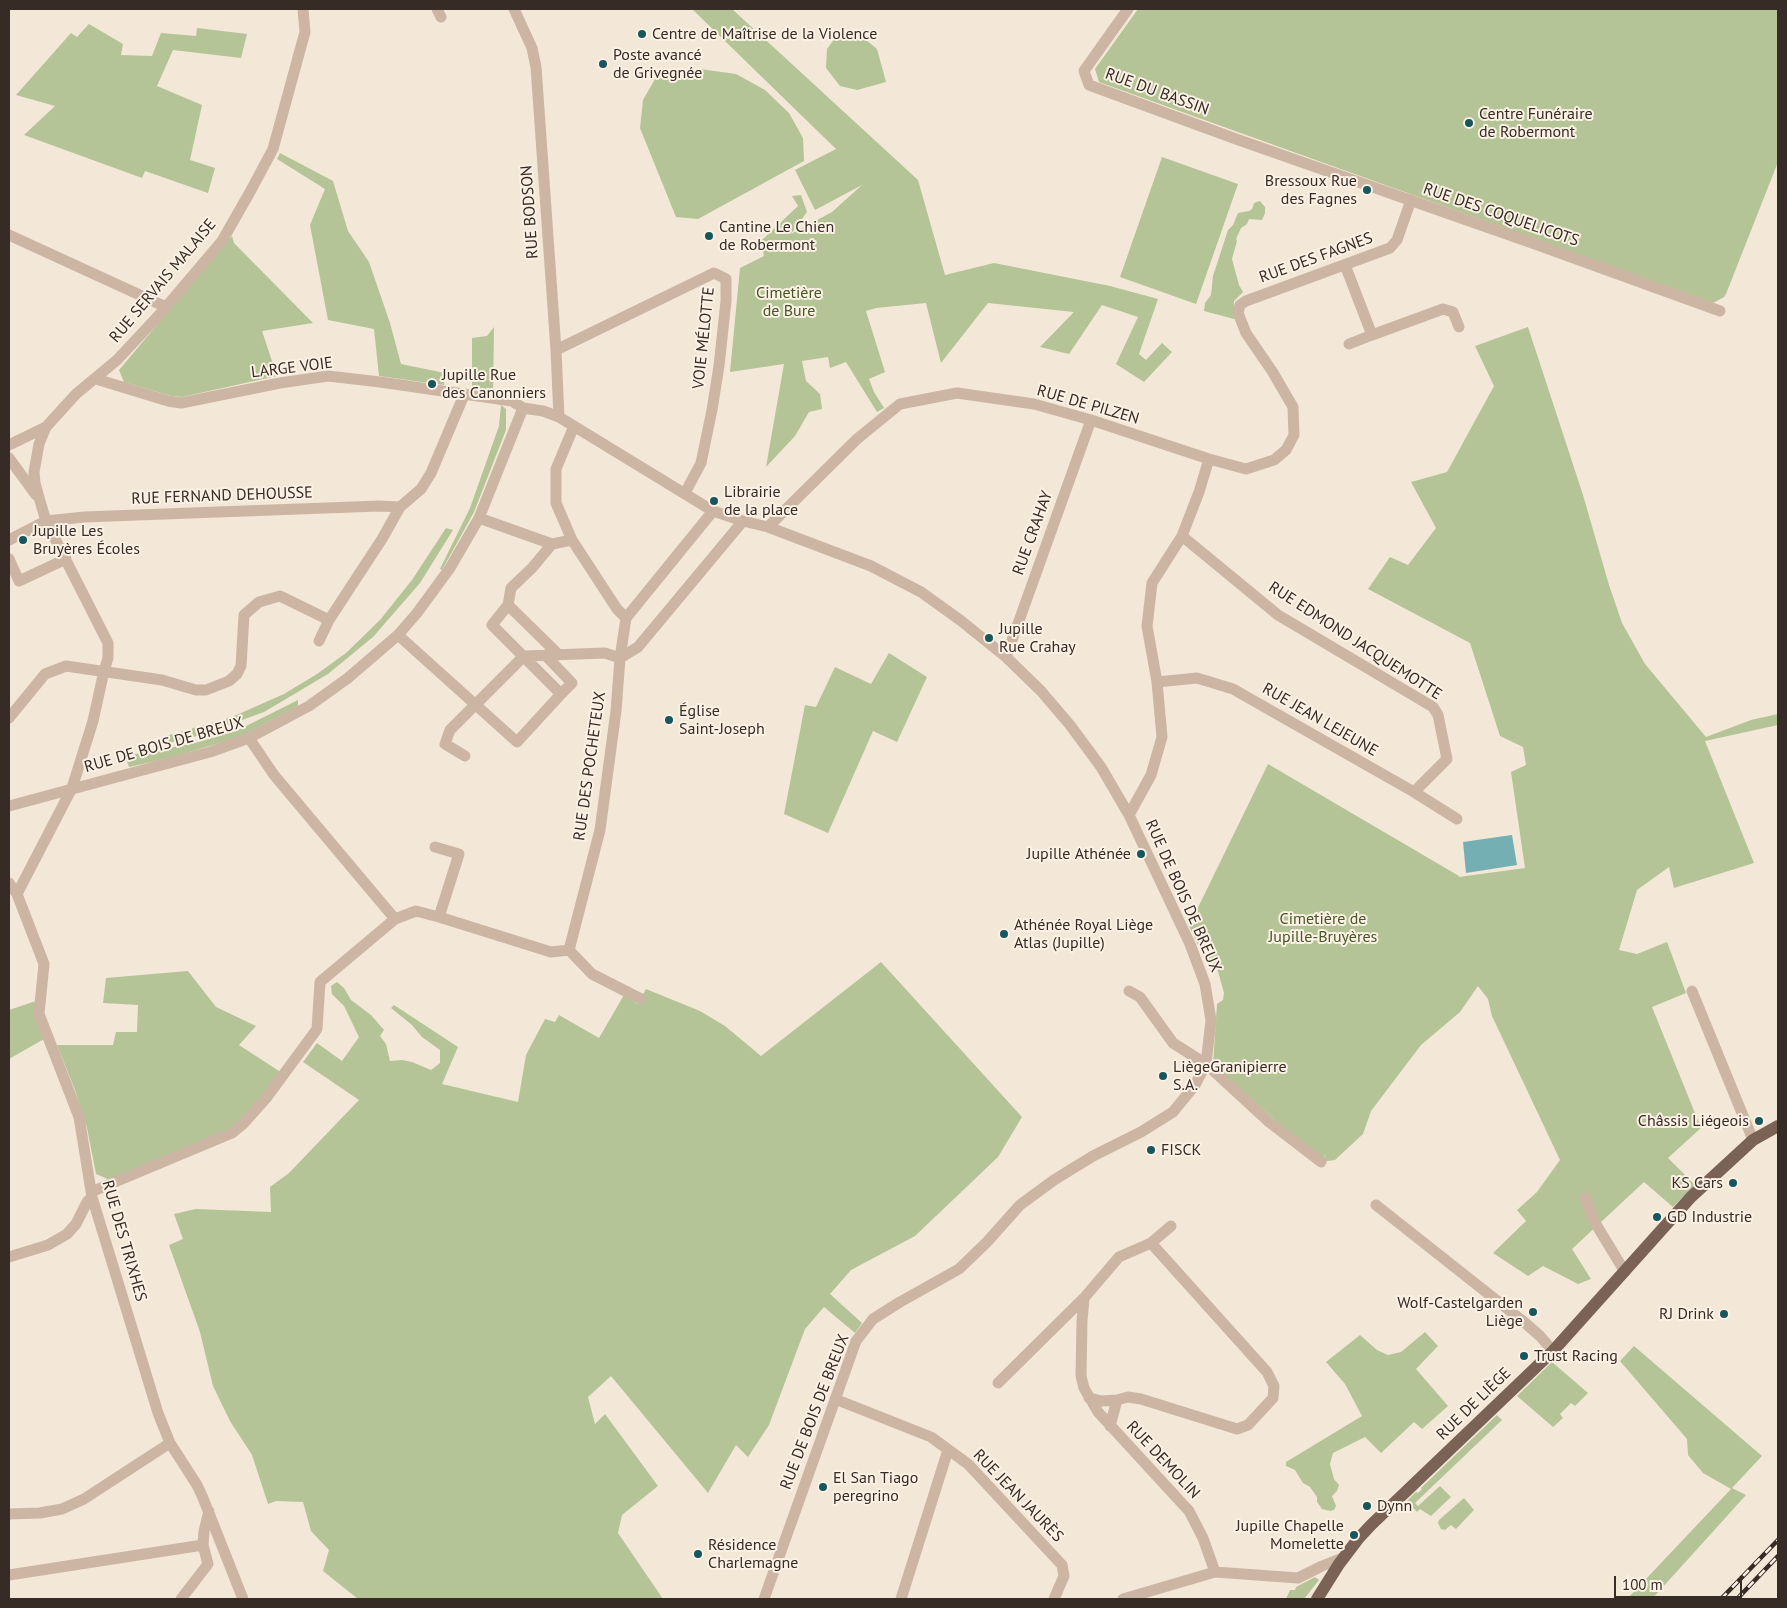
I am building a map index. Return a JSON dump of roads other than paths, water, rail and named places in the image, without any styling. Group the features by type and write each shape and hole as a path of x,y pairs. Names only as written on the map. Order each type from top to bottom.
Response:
{"main road":[{"name":"RUE DE LIÈGE","path":"1317,1599 1358,1539 1371,1525 1553,1351 1678,1211 1726,1163 1753,1140 1778,1126"}],"street":[{"name":"RUE SERVAIS MALAISE","path":"9,446 46,427 76,394 118,360 222,241 273,149 305,32 303,9"},
{"name":"RUE BODSON","path":"514,9 532,48 536,67 559,417"},
{"name":"RUE DU BASSIN","path":"1128,9 1084,71 1088,84 1270,151"},
{"name":"RUE DES COQUELICOTS","path":"1270,151 1720,311"},
{"name":"RUE DES FAGNES","path":"1238,313 1240,306 1246,301 1390,248 1397,240 1411,200"},
{"path":"9,234 166,307"},
{"path":"1345,265 1372,335"},
{"name":"VOIE MÉLOTTE","path":"556,350 714,273 726,279 726,301 712,410 701,463 685,494"},
{"path":"1349,344 1443,309 1453,312 1460,326"},
{"name":"RUE DE PILZEN","path":"768,527 857,439 900,404 957,394 1034,404 1246,469 1274,460 1286,450 1294,435 1292,407 1272,371 1246,333 1238,313"},
{"name":"LARGE VOIE","path":"96,379 168,402 181,404 280,383 328,376 512,401 523,408 543,411 559,417"},
{"path":"319,641 329,620 400,508 421,489 430,474 464,395"},
{"name":"RUE DE BOIS DE BREUX","path":"9,806 210,752 249,738 288,718 329,692 398,635 445,576 479,518 523,408"},
{"name":"RUE DE BOIS DE BREUX","path":"559,417 713,511 768,527 871,566 905,583 960,620 1006,657 1041,691 1070,725 1101,767 1129,815 1190,944 1205,984 1211,1020 1206,1064 1195,1084 1173,1112 1054,1180 1020,1205 987,1242 959,1269 873,1319 856,1341 764,1599"},
{"name":"RUE CRAHAY","path":"1006,657 1091,420"},
{"path":"574,426 556,469 556,503 572,540 617,609 626,618 713,511"},
{"path":"17,894 72,788 93,721 108,658 108,643 46,521 35,483 34,472 39,444 46,427"},
{"path":"9,458 40,501"},
{"path":"1129,815 1151,775 1162,737 1157,682 1147,626 1152,583 1182,536 1209,459"},
{"name":"RUE FERNAND DEHOUSSE","path":"46,521 84,517 379,506 400,508"},
{"path":"479,518 552,544 572,540"},
{"path":"9,540 46,521"},
{"path":"465,756 445,744 450,730 524,656 606,654 620,658 638,647 743,521"},
{"name":"RUE EDMOND JACQUEMOTTE","path":"1182,536 1278,615 1433,707 1438,715 1447,759 1414,792"},
{"path":"552,544 532,568 511,588 508,605 492,625 561,694"},
{"path":"9,558 19,581 66,559"},
{"path":"9,718 45,674 66,666 162,680 196,690 206,690 229,681 237,674 241,666 244,615 259,602 280,596 329,620"},
{"path":"508,605 559,655"},
{"name":"RUE DES POCHETEUX","path":"569,950 600,830 616,712 620,658 626,618"},
{"path":"398,635 517,742 572,683 544,656"},
{"name":"RUE JEAN LEJEUNE","path":"1157,682 1197,678 1233,689 1414,792 1457,819"},
{"path":"249,738 274,775 395,919"},
{"path":"435,847 459,854 439,917"},
{"name":"RUE DES TRIXHES","path":"9,884 17,894 44,964 39,1014 79,1117 91,1195 158,1413 170,1443 197,1485 209,1511 243,1599"},
{"path":"9,1257 48,1245 67,1234 76,1224 91,1195 232,1133 243,1124 268,1098 317,1029 320,982 395,919 416,911 551,952 569,950 592,974 641,999"},
{"path":"1129,991 1140,997 1173,1043 1206,1064 1269,1122 1321,1162"},
{"path":"1692,991 1753,1140"},
{"path":"1584,1197 1594,1222 1624,1272"},
{"path":"1376,1205 1524,1322 1553,1351"},
{"path":"998,1383 1084,1298 1119,1257 1151,1243 1171,1226"},
{"path":"1089,1398 1102,1400 1141,1399 1237,1429 1248,1425 1272,1398 1274,1386 1267,1372 1151,1243"},
{"name":"RUE DEMOLIN","path":"1084,1298 1081,1376 1084,1388 1098,1412 1189,1511 1203,1538 1215,1572"},
{"path":"1061,1320 1071,1321 1082,1335"},
{"name":"RUE JEAN JAURÈS","path":"835,1399 931,1437 968,1464 1062,1565 1064,1576 1054,1599"},
{"name":"RUE DEMOLIN","path":"1110,1426 1117,1400"},
{"path":"9,1514 40,1513 62,1509 84,1499 170,1443"},
{"path":"901,1599 948,1450"},
{"path":"181,1599 208,1564 203,1545 209,1511"},
{"path":"9,1574 203,1545"},
{"path":"1124,1599 1215,1572 1298,1578 1345,1557"}],"water":[{"path":"1512,835 1517,865 1466,873 1463,842"}],"railway":[{"path":"1721,1599 1778,1540"},
{"path":"1737,1599 1778,1556"}],"place":[{"name":"Centre de Maîtrise de la Violence","path":"642,34"},
{"name":"Poste avancé de Grivegnée","path":"603,64"},
{"name":"Centre Funéraire de Robermont","path":"1469,123"},
{"name":"Bressoux Rue des Fagnes","path":"1367,190"},
{"name":"Cantine Le Chien de Robermont","path":"709,236"},
{"name":"Jupille Rue des Canonniers","path":"432,384"},
{"name":"Librairie de la place","path":"714,501"},
{"name":"Jupille Les Bruyères Écoles","path":"23,540"},
{"name":"Jupille Rue Crahay","path":"989,638"},
{"name":"Église Saint-Joseph","path":"669,720"},
{"name":"Jupille Athénée","path":"1141,854"},
{"name":"Athénée Royal Liège Atlas (Jupille)","path":"1004,934"},
{"name":"LiègeGranipierre S.A.","path":"1163,1076"},
{"name":"Châssis Liégeois","path":"1759,1121"},
{"name":"FISCK","path":"1151,1150"},
{"name":"KS Cars","path":"1733,1183"},
{"name":"GD Industrie","path":"1657,1217"},
{"name":"Wolf-Castelgarden Liège","path":"1533,1312"},
{"name":"RJ Drink","path":"1724,1314"},
{"name":"Trust Racing","path":"1524,1356"},
{"name":"El San Tiago peregrino","path":"823,1487"},
{"name":"Dynn","path":"1367,1506"},
{"name":"Jupille Chapelle Momelette","path":"1354,1535"},
{"name":"Résidence Charlemagne","path":"698,1554"}],"park label":[{"name":"Cimetière de Bure","path":"789,302"},
{"name":"Cimetière de Jupille-Bruyères","path":"1323,928"}]}
